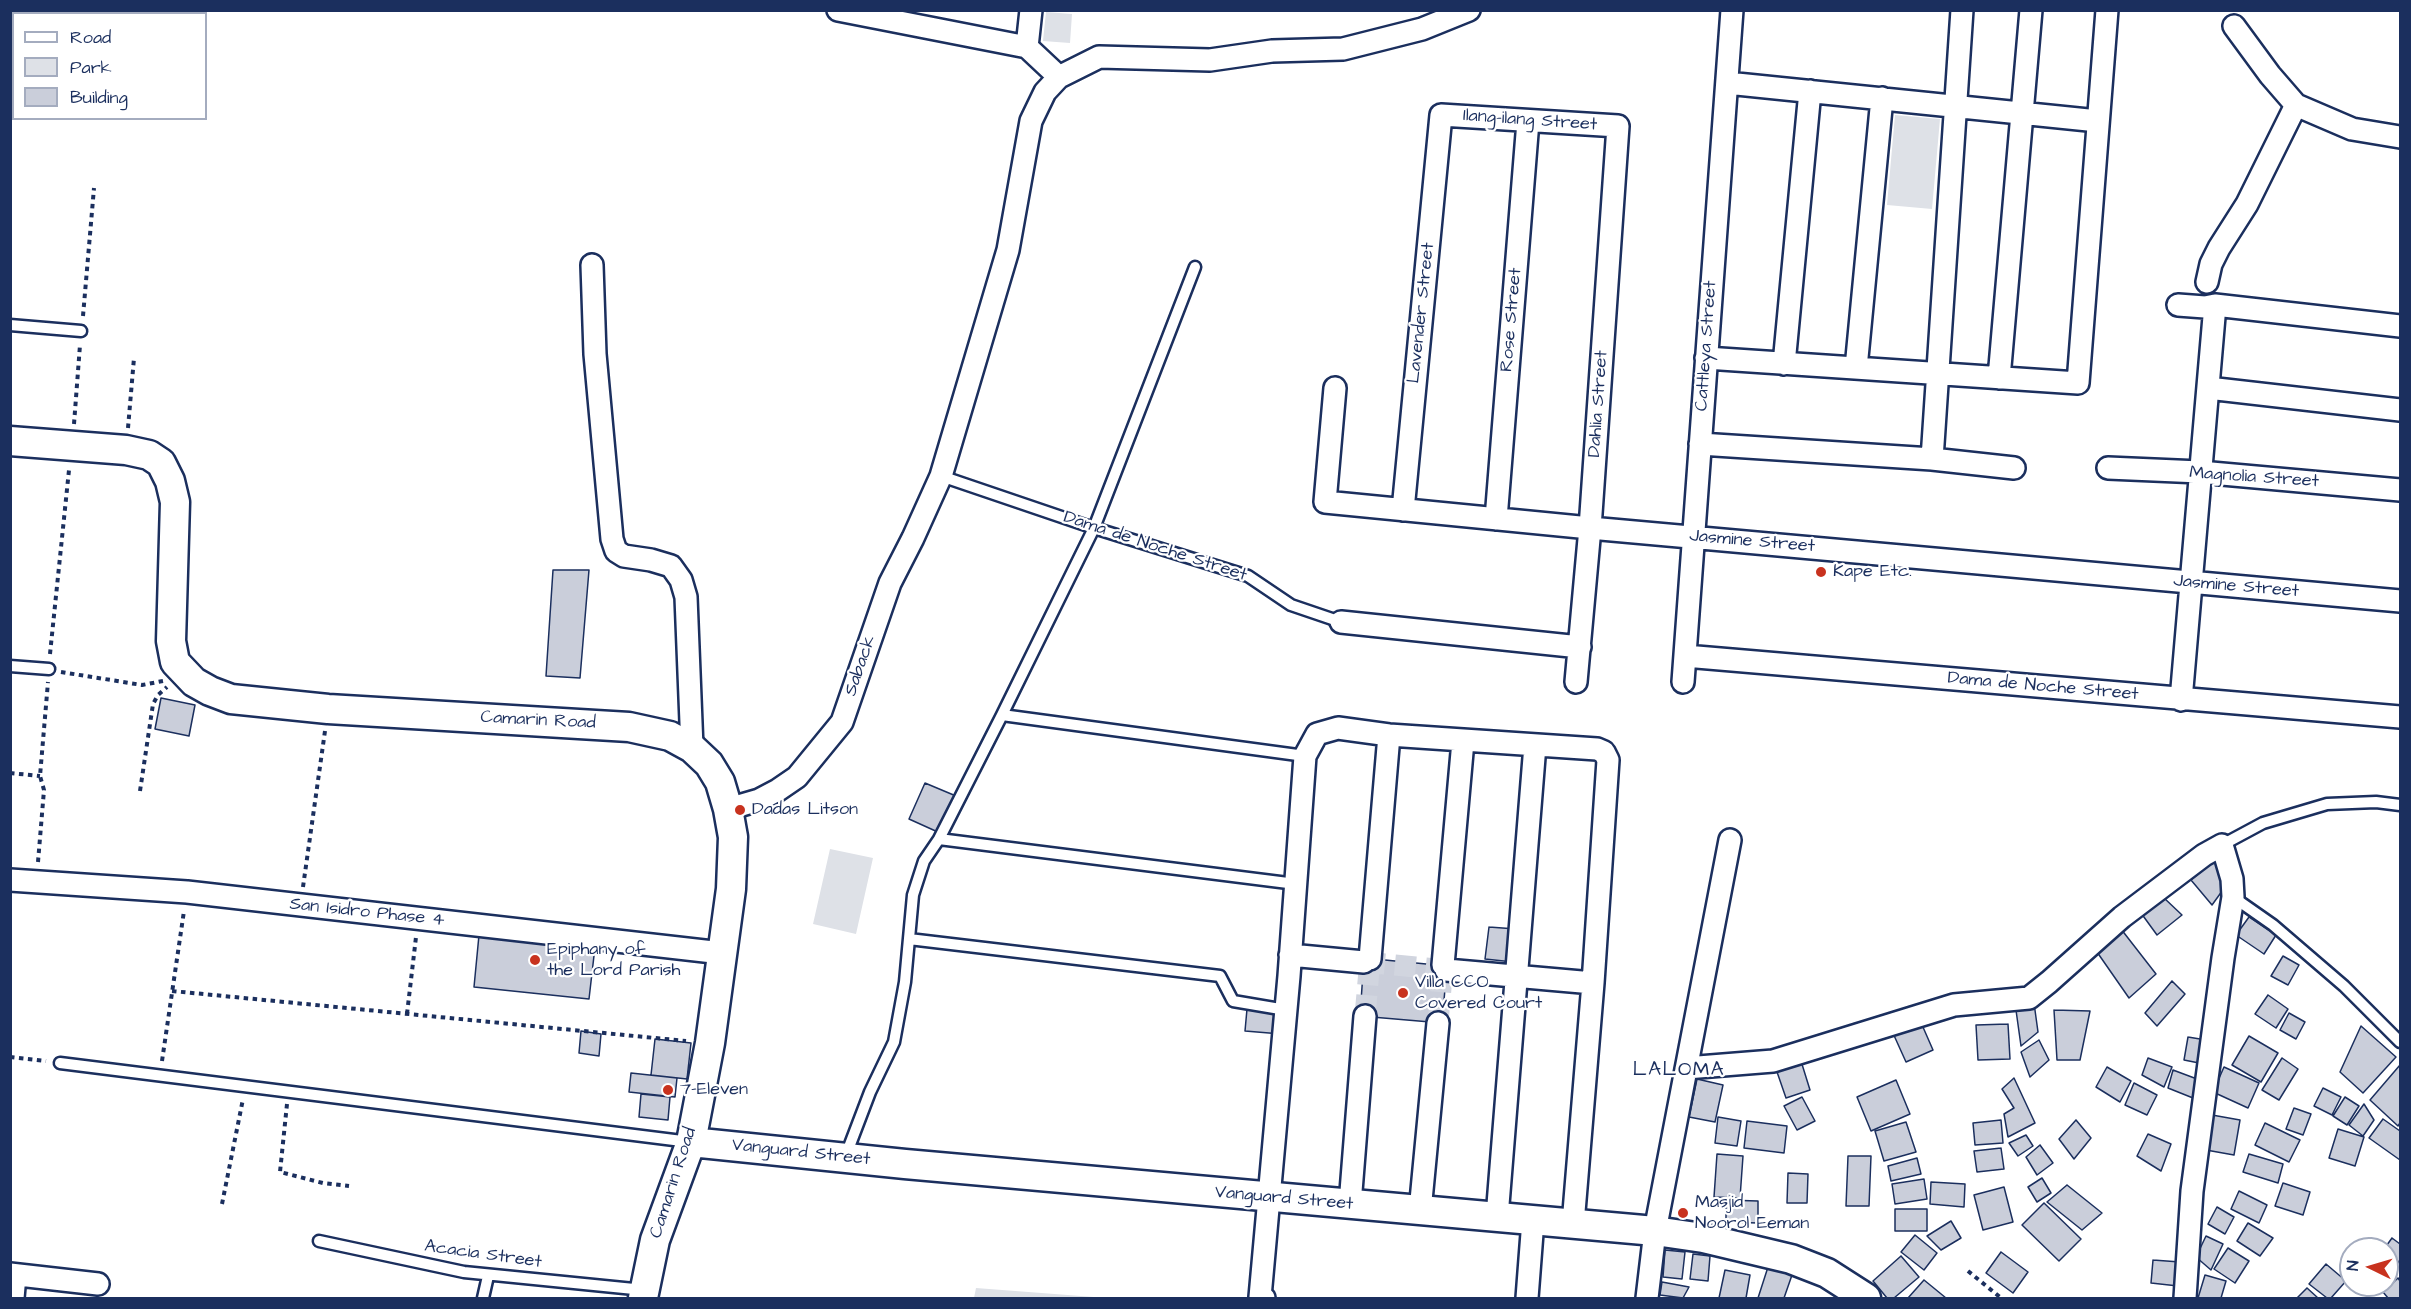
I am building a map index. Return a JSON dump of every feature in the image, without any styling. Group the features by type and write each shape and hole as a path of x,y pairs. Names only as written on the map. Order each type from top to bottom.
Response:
{"main road":[{"path":"10,441 126,450 149,455 161,464 170,480 175,502 171,641 175,662 184,674"},
{"name":"Camarin Road","path":"184,674 210,691 231,699 328,709 629,727 670,736 692,748 709,764 720,782 733,837 733,863 722,953 710,1043 691,1142 655,1240 644,1294"},
{"name":"Vanguard Street","path":"691,1142 1533,1220 1703,1238 1791,1259 1827,1273 1866,1299"}],"street":[{"path":"838,10 1027,47 1059,77 1099,57 1210,60 1272,51 1343,49 1422,29 1469,10"},
{"path":"1027,47 1031,10"},
{"name":"Cattleya Street","path":"1683,682 1732,10"},
{"path":"1932,459 1962,10"},
{"path":"1999,378 2031,10"},
{"path":"1706,358 2078,382 2107,10"},
{"path":"2234,26 2270,75 2296,105 2352,129 2400,137"},
{"name":"Saback","path":"728,809 759,800 797,777 842,722 890,583 941,476 1008,250 1031,121 1045,92 1059,77"},
{"path":"1727,83 2098,122"},
{"path":"1784,364 1810,91"},
{"path":"1856,368 1882,98"},
{"path":"2207,282 2211,264 2219,248 2247,204 2296,105"},
{"name":"Ilang-ilang Street","path":"1441,115 1618,126"},
{"name":"Lavender Street","path":"1403,510 1441,115"},
{"name":"Rose Street","path":"1496,519 1528,121"},
{"name":"Dahlia Street","path":"1576,682 1590,528 1618,126"},
{"path":"592,265 595,354 612,539 616,551 624,556 671,566 681,580 686,597 692,748"},
{"path":"2178,305 2205,307 2215,305 2400,326"},
{"path":"2181,700 2215,305"},
{"name":"Jasmine Street","path":"1335,388 1325,502 2190,583 2400,600"},
{"path":"2208,388 2400,410"},
{"path":"1700,444 1932,459 2014,468"},
{"name":"Magnolia Street","path":"2108,468 2200,472 2400,490"},
{"name":"Dama de Noche Street","path":"1341,622 1580,647"},
{"name":"Dama de Noche Street","path":"1685,656 2400,717"},
{"path":"1264,1299 1260,1297 1286,1010 1305,756 1317,734 1338,728 1463,741 1597,749 1604,752 1608,760 1593,983 1573,1224"},
{"path":"1290,955 1367,961 1389,735"},
{"path":"1463,741 1445,968 1593,983"},
{"path":"1497,1217 1536,745"},
{"path":"1647,1299 1656,1232 1730,840"},
{"path":"1686,1068 1745,1065 1773,1060 1954,1005 2029,998 2122,916 2204,855 2222,845 2232,879 2233,897 2192,1191 2185,1299"},
{"name":"San Isidro Phase 4","path":"10,880 187,892 722,953"},
{"path":"1350,1204 1365,1016"},
{"path":"1420,1210 1438,1023"},
{"path":"1527,1299 1533,1220"},
{"path":"13,1299 13,1274 98,1284"}],"lane":[{"path":"845,1158 870,1092 894,1041 905,982 914,895 924,861 939,839 1094,528 1195,267"},
{"path":"10,325 81,331"},
{"name":"Dama de Noche Street","path":"941,476 1094,528 1248,576 1291,605 1341,622"},
{"path":"10,666 49,669"},
{"path":"1002,715 1305,756"},
{"path":"2222,845 2263,823 2327,804 2376,802 2400,805"},
{"path":"939,839 1296,884"},
{"path":"2233,897 2273,925 2344,986 2400,1042"},
{"path":"909,939 1220,976 1233,1001 1286,1010"},
{"path":"60,1063 691,1142"},
{"name":"Acacia Street","path":"319,1240 443,1269 644,1294"},
{"path":"483,1299 488,1276"}],"path":[{"path":"72,446 94,188"},
{"path":"126,450 134,358"},
{"path":"49,669 142,685 160,683 184,674"},
{"path":"140,791 153,704 164,689 184,674"},
{"path":"300,905 328,709"},
{"path":"10,773 40,776"},
{"path":"160,1076 187,892"},
{"path":"407,1014 418,919"},
{"path":"172,991 710,1043"},
{"path":"10,1057 60,1063"},
{"path":"222,1204 245,1086"},
{"path":"288,1092 280,1172 322,1183 349,1186"},
{"path":"1968,1271 2001,1299"}],"green space":[{"path":"1046,12 1072,14 1070,43 1043,41"},
{"path":"1895,115 1940,119 1932,209 1887,205"},
{"path":"830,849 873,858 856,934 813,924"},
{"path":"976,1288 1107,1298 974,1298"}],"building":[{"path":"553,570 589,570 580,678 546,676"},
{"path":"161,698 195,705 189,736 155,729"},
{"path":"925,783 956,796 940,833 909,819"},
{"path":"2215,860 2225,887 2212,905 2191,880"},
{"path":"2163,897 2182,915 2157,935 2141,913"},
{"path":"2249,917 2276,935 2264,954 2236,935"},
{"path":"1489,927 1516,929 1513,962 1485,959"},
{"path":"2121,929 2156,974 2129,998 2097,952"},
{"name":"Epiphany of the Lord Parish","path":"479,935 595,947 589,999 474,987"},
{"path":"2283,956 2299,965 2288,985 2271,976"},
{"name":"Villa CCO Covered Court","path":"1364,958 1447,966 1442,1023 1360,1016"},
{"path":"2172,981 2185,994 2157,1026 2145,1013"},
{"path":"2268,995 2288,1009 2276,1028 2255,1014"},
{"path":"2015,1003 2034,1003 2038,1032 2021,1046"},
{"path":"1247,1009 1283,1012 1281,1034 1245,1031"},
{"path":"2054,1010 2090,1011 2080,1060 2057,1060"},
{"path":"2289,1013 2305,1022 2296,1039 2280,1030"},
{"path":"1919,1018 1933,1050 1906,1062 1892,1031"},
{"path":"2008,1024 2010,1059 1978,1060 1976,1025"},
{"path":"2361,1026 2396,1057 2363,1093 2340,1072"},
{"path":"581,1031 601,1034 599,1056 579,1053"},
{"path":"2249,1036 2278,1053 2261,1082 2232,1065"},
{"path":"2188,1037 2206,1040 2204,1064 2184,1060"},
{"path":"655,1039 691,1043 687,1079 651,1075"},
{"path":"2039,1040 2049,1060 2030,1077 2021,1052"},
{"path":"2148,1058 2172,1067 2164,1087 2142,1075"},
{"path":"2282,1058 2298,1069 2279,1100 2262,1090"},
{"path":"1801,1061 1810,1090 1786,1098 1776,1069"},
{"path":"2400,1065 2400,1123 2398,1126 2370,1100"},
{"path":"2107,1067 2131,1081 2120,1102 2096,1087"},
{"path":"2224,1067 2259,1083 2248,1108 2213,1092"},
{"path":"2173,1070 2197,1079 2193,1098 2168,1088"},
{"path":"631,1073 677,1078 675,1097 629,1092"},
{"path":"2014,1078 2035,1123 2008,1137 2004,1114 2014,1108 2002,1089"},
{"path":"1697,1079 1723,1085 1715,1122 1689,1117"},
{"path":"1896,1080 1910,1114 1871,1131 1857,1097"},
{"path":"2134,1083 2157,1095 2147,1115 2125,1105"},
{"path":"2323,1088 2341,1097 2332,1115 2314,1106"},
{"path":"641,1094 670,1097 668,1120 639,1117"},
{"path":"1802,1097 1815,1121 1797,1130 1784,1106"},
{"path":"2345,1097 2359,1106 2347,1125 2333,1116"},
{"path":"2364,1104 2374,1120 2363,1136 2349,1125"},
{"path":"2294,1108 2311,1114 2303,1135 2286,1129"},
{"path":"2212,1115 2240,1120 2234,1155 2206,1150"},
{"path":"1718,1117 1741,1121 1737,1146 1715,1143"},
{"path":"2383,1119 2400,1131 2400,1160 2369,1138"},
{"path":"2001,1120 2003,1143 1975,1145 1973,1123"},
{"path":"2076,1120 2091,1138 2074,1159 2059,1139"},
{"path":"1747,1121 1787,1126 1784,1153 1744,1148"},
{"path":"1906,1122 1916,1152 1884,1161 1875,1131"},
{"path":"2265,1123 2300,1140 2289,1162 2255,1145"},
{"path":"2338,1129 2364,1137 2355,1166 2329,1158"},
{"path":"2148,1134 2171,1144 2161,1171 2137,1156"},
{"path":"2026,1135 2033,1146 2018,1156 2009,1143"},
{"path":"2040,1145 2053,1163 2037,1175 2026,1157"},
{"path":"2001,1148 2004,1169 1977,1172 1974,1151"},
{"path":"1717,1154 1743,1156 1740,1198 1714,1197"},
{"path":"2249,1154 2283,1164 2278,1183 2243,1172"},
{"path":"1848,1156 1871,1156 1869,1206 1846,1206"},
{"path":"1917,1158 1921,1174 1891,1181 1888,1166"},
{"path":"1788,1173 1808,1174 1807,1203 1787,1203"},
{"path":"2042,1178 2051,1193 2037,1202 2028,1187"},
{"path":"1924,1179 1927,1199 1895,1204 1892,1184"},
{"path":"1931,1182 1965,1184 1964,1207 1930,1204"},
{"path":"2283,1183 2310,1192 2303,1215 2275,1206"},
{"path":"2067,1185 2102,1213 2082,1230 2047,1202"},
{"path":"2004,1187 2013,1222 1983,1230 1974,1195"},
{"path":"2239,1191 2267,1205 2259,1223 2231,1209"},
{"path":"1726,1200 1758,1201 1758,1223 1726,1222"},
{"path":"2044,1203 2081,1239 2059,1261 2022,1225"},
{"path":"2217,1207 2234,1217 2225,1234 2208,1224"},
{"path":"1895,1209 1927,1209 1927,1231 1895,1231"},
{"path":"1951,1221 1961,1238 1941,1250 1927,1236"},
{"path":"2248,1223 2273,1238 2260,1256 2237,1241"},
{"path":"1915,1235 1937,1253 1924,1270 1901,1252"},
{"path":"2206,1236 2223,1244 2211,1270 2196,1257"},
{"path":"2228,1248 2249,1261 2235,1283 2214,1269"},
{"path":"1665,1250 1685,1252 1682,1279 1663,1277"},
{"path":"2001,1252 2028,1272 2013,1293 1986,1273"},
{"path":"1693,1254 1710,1256 1708,1281 1690,1279"},
{"path":"1901,1256 1919,1277 1894,1298 1887,1298 1873,1281"},
{"path":"2153,1260 2180,1262 2178,1286 2151,1283"},
{"path":"2326,1264 2339,1275 2339,1289 2331,1298 2327,1298 2309,1284"},
{"path":"1768,1267 1792,1275 1784,1298 1758,1298"},
{"path":"1725,1270 1750,1275 1746,1298 1719,1298"},
{"path":"2205,1275 2226,1281 2221,1298 2198,1298"},
{"path":"1924,1280 1946,1298 1908,1298"},
{"path":"2399,1280 2400,1298 2388,1298 2399,1297"},
{"path":"1662,1282 1689,1287 1683,1298 1660,1295"},
{"path":"2307,1288 2318,1298 2297,1298"}],"tunnel":[{"path":"1365,1016 1370,959"},
{"path":"1364,962 1446,970"},
{"path":"1438,1023 1443,965"}],"place":[{"name":"Kape Etc.","path":"1821,572"},
{"name":"Dadas Litson","path":"740,810"},
{"name":"Epiphany of the Lord Parish","path":"535,960"},
{"name":"Villa CCO Covered Court","path":"1403,993"},
{"name":"7-Eleven","path":"668,1090"},
{"name":"Masjid Noorol Eeman","path":"1683,1213"}],"district":[{"name":"LALOMA","path":"1679,1071"}]}
